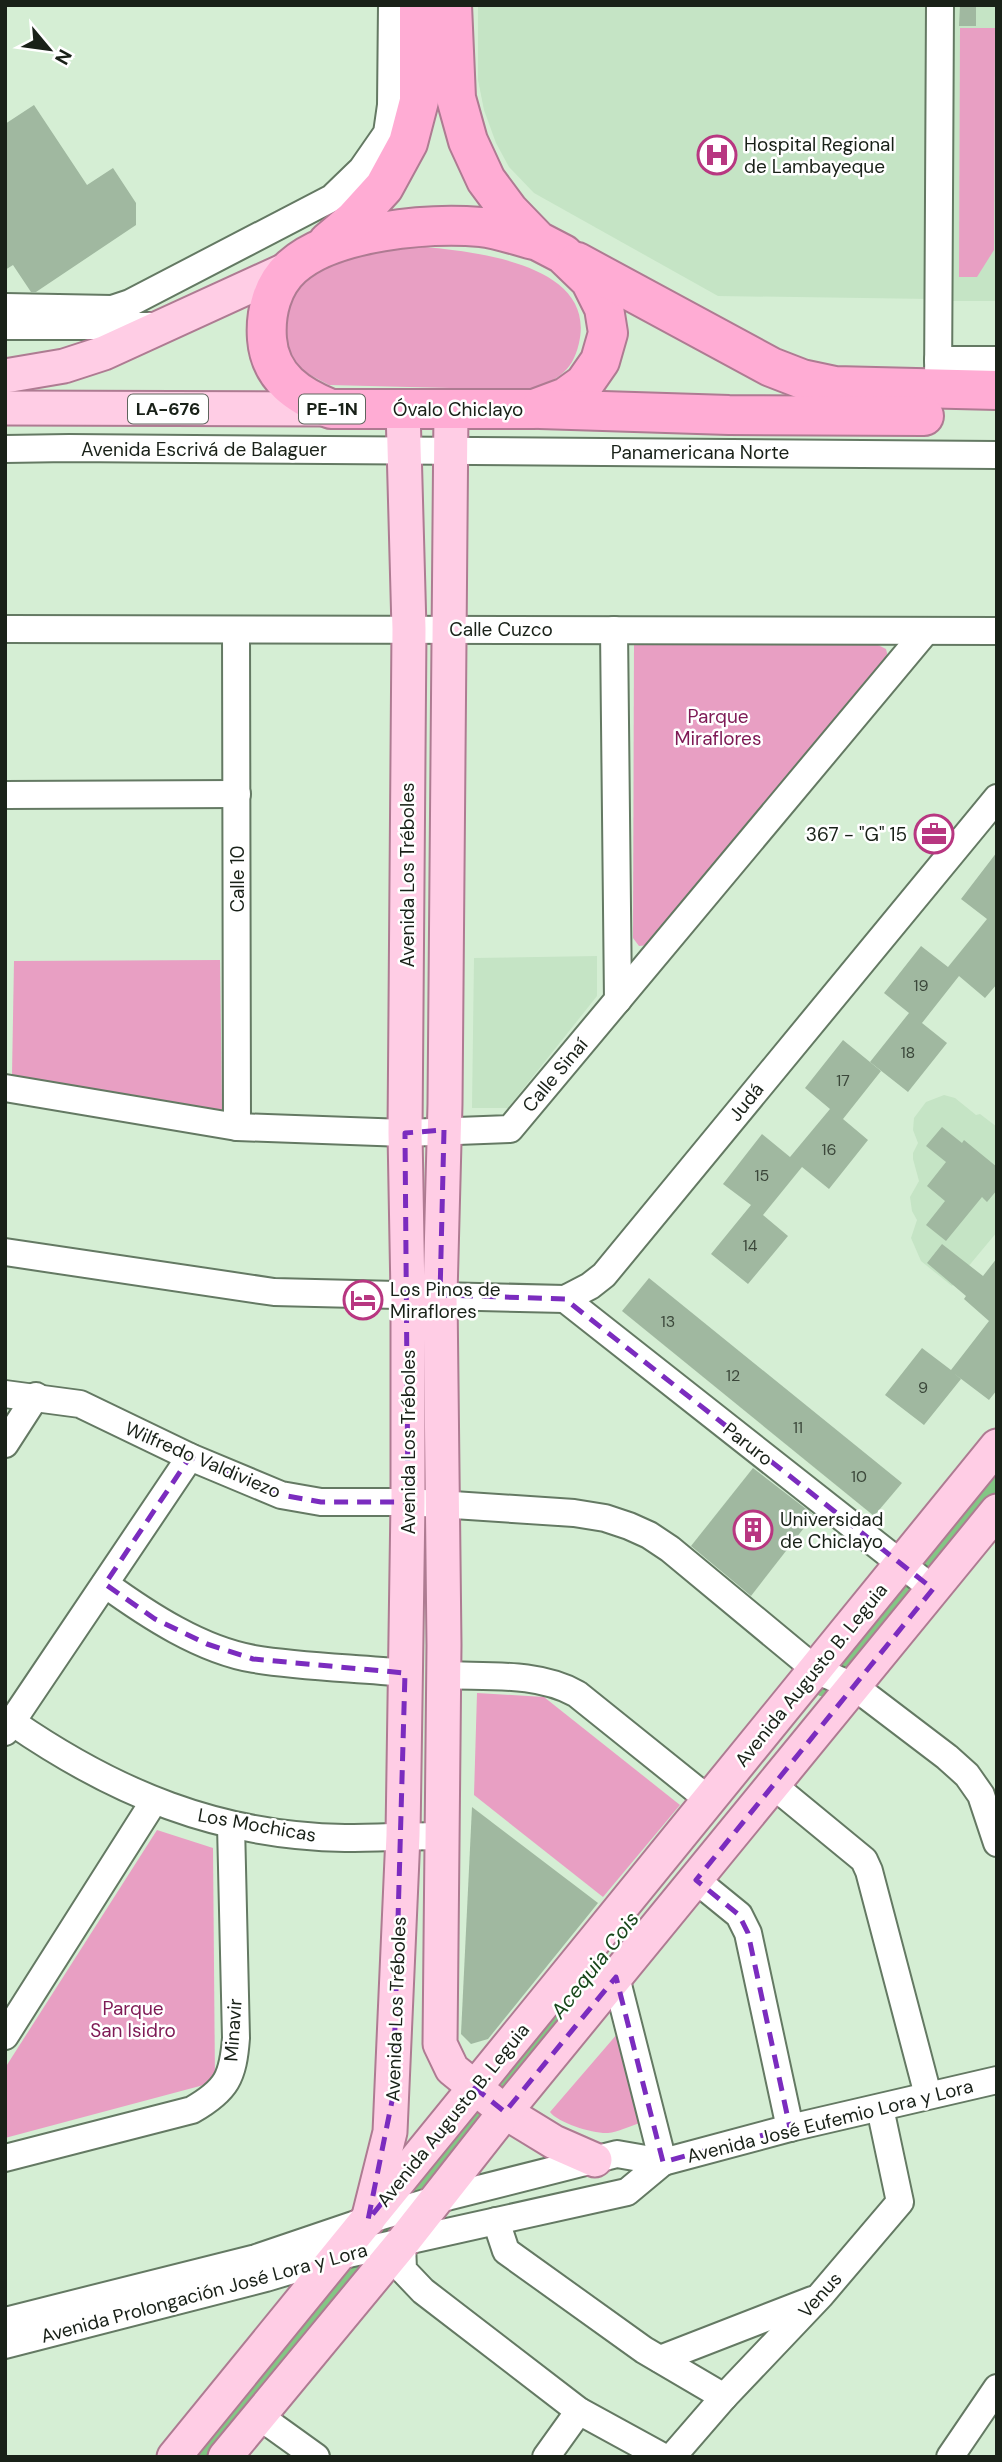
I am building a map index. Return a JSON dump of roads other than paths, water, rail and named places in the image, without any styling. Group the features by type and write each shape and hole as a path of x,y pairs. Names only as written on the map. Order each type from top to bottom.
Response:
{"highway":[{"name":"PE-1N","path":"305,259 354,219 384,187 397,138 419,101 419,5"},
{"name":"PE-1N","path":"452,5 456,98 468,141 486,180 509,211 550,248"},
{"name":"PE-1N","path":"305,259 362,236 400,228 440,225 485,228 550,248 771,366 802,379 835,386 938,375 997,390"},
{"name":"Óvalo Chiclayo","path":"305,259 274,291 265,320 268,350 281,377 303,397 331,409 534,409 566,397 584,384 600,361 608,333 604,308 590,280 550,248"},
{"name":"Panamericana Norte","path":"534,409 729,415 997,416"}],"main road":[{"path":"5,376 104,353 305,259"},
{"name":"Avenida Escrivá de Balaguer","path":"5,408 331,409"},
{"name":"Avenida Los Tréboles","path":"403,409 409,629 405,1133 424,1295 443,1504 440,2044 452,2069 504,2111 554,2142 595,2160"},
{"name":"Avenida Los Tréboles","path":"368,2220 390,2132 403,1836 408,1502 424,1295 444,1130 451,409"},
{"name":"Avenida Augusto B. Leguia","path":"174,2457 997,1446"},
{"name":"Avenida Augusto B. Leguia","path":"225,2457 402,2243 504,2111 774,1786 997,1511"}],"street":[{"path":"5,326 111,317 130,303 332,198 397,138 391,105 392,5"},
{"path":"940,5 938,375 997,360"},
{"path":"5,307 111,317 162,326"},
{"name":"Avenida Escrivá de Balaguer","path":"5,449 69,447 404,450"},
{"name":"Panamericana Norte","path":"404,450 997,455"},
{"name":"Calle Cuzco","path":"5,629 997,631"},
{"name":"Calle 10","path":"236,630 237,1127"},
{"path":"614,630 618,1000"},
{"name":"Calle Sinaí","path":"5,1088 237,1127 405,1133 510,1129 926,631"},
{"path":"5,795 237,794"},
{"name":"Judá","path":"5,1252 274,1292 565,1298 590,1286 604,1275 997,797"},
{"name":"Paruro","path":"565,1298 932,1589"},
{"name":"Wilfredo Valdiviezo","path":"5,1394 36,1396 80,1404 190,1457 281,1495 321,1502 408,1502 574,1513 605,1518 649,1535 670,1549 817,1670 854,1687"},
{"path":"5,1444 36,1396"},
{"path":"9,1727 190,1457"},
{"path":"106,1584 155,1619 207,1644 253,1659 405,1673"},
{"path":"444,1675 544,1680 562,1685 577,1694 709,1800"},
{"path":"854,1687 967,1775 981,1795 997,1843"},
{"name":"Los Mochicas","path":"9,1727 104,1779 154,1801 231,1825 288,1834 345,1838 442,1836"},
{"path":"774,1786 864,1860 928,2095"},
{"path":"5,2036 154,1801"},
{"name":"Minavir","path":"5,2158 192,2110 212,2098 223,2087 234,2062 236,2038 231,1825"},
{"path":"696,1880 739,1915 748,1933 790,2128"},
{"path":"616,1977 663,2162"},
{"name":"Avenida José Eufemio Lora y Lora","path":"402,2243 626,2192 663,2162 790,2128 997,2080"},
{"name":"Venus","path":"672,2457 724,2397 820,2296 900,2202 880,2108"},
{"name":"Avenida José Eufemio Lora y Lora","path":"436,2200 617,2154 663,2162"},
{"name":"Avenida Prolongación José Lora y Lora","path":"5,2321 256,2258 436,2200"},
{"path":"496,2221 506,2251 660,2359 724,2397"},
{"path":"402,2243 403,2270 423,2291 579,2411 663,2457"},
{"name":"Avenida Prolongación José Lora y Lora","path":"5,2346 340,2256 402,2243"},
{"path":"660,2359 820,2296"},
{"path":"950,2457 997,2388"},
{"path":"545,2457 579,2411"},
{"path":"259,2416 316,2457"}],"waterway":[{"name":"Acequia Cois","path":"823,1686 997,1476"},
{"name":"Acequia Cois","path":"197,2457 444,2157 599,1961"}],"place":[{"name":"Hospital Regional de Lambayeque","path":"717,155"},
{"name":"367 - \"G\" 15","path":"934,834"},
{"name":"Los Pinos de Miraflores","path":"363,1300"},
{"name":"Universidad de Chiclayo","path":"753,1530"}],"park label":[{"name":"Parque Miraflores","path":"718,727"},
{"name":"Parque San Isidro","path":"133,2019"}]}
